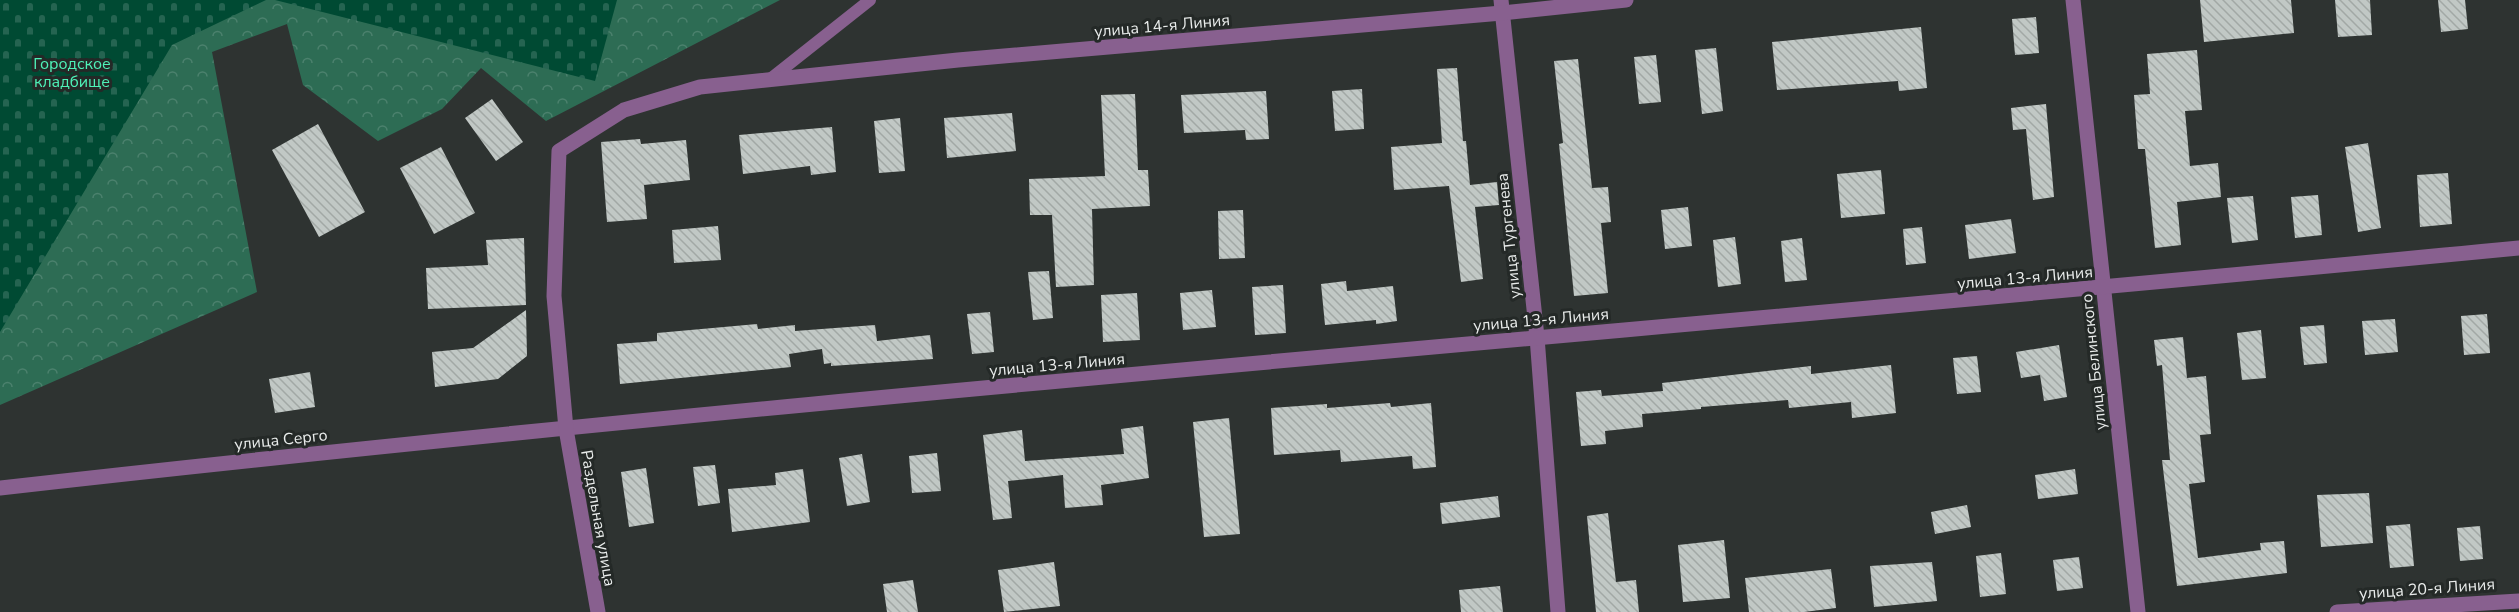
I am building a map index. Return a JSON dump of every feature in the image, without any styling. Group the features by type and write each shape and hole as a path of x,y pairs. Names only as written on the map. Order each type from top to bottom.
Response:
{"street":[{"name":"улица 14-я Линия","path":"700,87 1502,7 1626,0"},
{"name":"улица Белинского","path":"2073,0 2138,612"},
{"name":"улица Тургенева","path":"1502,7 1537,337 1558,612"},
{"name":"Раздельная улица","path":"598,612 566,429 554,296 559,151 624,110 700,87"},
{"name":"улица 13-я Линия","path":"566,429 1537,337 2104,288 2519,248"},
{"name":"улица Серго","path":"0,488 566,429"},
{"name":"улица 20-я Линия","path":"2337,612 2519,601"}],"lane":[{"path":"769,80 870,0"}],"green space":[{"path":"0,0 780,0 546,121 481,68 442,109 378,141 303,85 287,24 212,52 257,292 0,405"},
{"name":"Городское кладбище","path":"0,0 266,0 172,45 0,332"},
{"path":"275,0 617,0 595,81"}],"building":[{"path":"2200,0 2291,0 2294,33 2204,42"},
{"path":"2335,0 2370,0 2372,35 2338,37"},
{"path":"2438,0 2465,0 2468,29 2441,32"},
{"path":"2036,17 2039,53 2015,55 2012,19"},
{"path":"1921,27 1927,88 1899,91 1898,81 1777,90 1772,42"},
{"path":"1716,48 1723,111 1702,114 1695,50"},
{"path":"2197,50 2202,110 2185,111 2190,166 2218,163 2221,197 2177,202 2181,245 2155,248 2145,149 2138,149 2134,95 2150,94 2147,54"},
{"path":"1656,55 1661,102 1639,104 1634,57"},
{"path":"1578,59 1592,188 1608,187 1611,222 1601,223 1608,293 1574,296 1559,144 1563,143 1554,61"},
{"path":"1457,68 1463,141 1466,141 1470,185 1497,182 1499,205 1475,207 1483,279 1461,282 1449,186 1394,190 1391,147 1442,143 1437,69"},
{"path":"1362,89 1364,129 1335,131 1332,91"},
{"path":"1266,91 1269,139 1246,140 1245,130 1184,133 1181,95"},
{"path":"1135,94 1138,170 1148,170 1150,206 1092,209 1094,285 1056,287 1052,215 1030,215 1029,179 1105,176 1101,95"},
{"path":"492,99 523,142 496,161 465,118"},
{"path":"2046,104 2054,197 2033,200 2026,129 2013,130 2011,108"},
{"path":"1012,113 1016,151 947,158 944,118"},
{"path":"900,118 905,171 879,173 874,121"},
{"path":"318,124 365,212 319,237 272,150"},
{"path":"832,127 836,172 811,175 810,166 743,174 739,135"},
{"path":"640,139 641,144 686,140 690,180 644,185 647,219 607,222 601,142"},
{"path":"2368,143 2381,228 2358,232 2345,147"},
{"path":"441,147 475,213 434,234 400,168"},
{"path":"1881,170 1885,214 1841,218 1837,174"},
{"path":"2448,173 2452,224 2420,227 2417,175"},
{"path":"2318,195 2322,235 2295,238 2291,197"},
{"path":"2253,196 2258,240 2232,243 2227,198"},
{"path":"1688,207 1692,246 1665,249 1661,210"},
{"path":"1243,210 1245,258 1219,259 1218,211"},
{"path":"2011,219 2016,253 1969,259 1965,225"},
{"path":"718,226 721,260 674,263 672,230"},
{"path":"1922,227 1926,263 1906,265 1903,229"},
{"path":"1735,237 1741,284 1718,287 1713,240"},
{"path":"524,238 526,305 428,309 426,268 488,265 486,240"},
{"path":"1802,238 1807,280 1785,282 1781,241"},
{"path":"1049,271 1053,318 1033,320 1028,272"},
{"path":"1346,281 1347,291 1393,286 1397,321 1376,324 1376,320 1325,325 1321,284"},
{"path":"1283,285 1286,333 1255,335 1252,287"},
{"path":"1212,290 1216,327 1183,330 1180,293"},
{"path":"1137,293 1140,340 1103,342 1101,295"},
{"path":"526,310 527,356 498,379 435,387 432,352 473,348"},
{"path":"990,312 994,352 972,354 967,314"},
{"path":"2487,314 2490,353 2464,355 2461,316"},
{"path":"2395,319 2398,352 2365,355 2362,321"},
{"path":"757,324 758,329 795,325 795,331 875,325 877,341 930,335 933,359 831,366 831,363 824,364 822,349 789,354 791,367 620,384 617,344 657,341 657,333"},
{"path":"2324,325 2327,363 2304,365 2300,327"},
{"path":"2261,330 2266,378 2242,380 2237,333"},
{"path":"2183,337 2187,378 2206,376 2211,434 2200,435 2205,482 2189,484 2198,558 2261,550 2260,543 2284,541 2287,573 2177,586 2162,460 2170,460 2162,365 2157,366 2154,340"},
{"path":"2059,345 2067,397 2044,401 2040,375 2021,378 2016,352"},
{"path":"1977,356 1981,392 1957,394 1953,358"},
{"path":"1891,365 1896,413 1852,418 1851,402 1789,408 1788,400 1701,407 1701,409 1642,414 1643,427 1605,431 1606,444 1581,446 1576,392 1601,390 1602,396 1663,391 1662,383 1811,366 1811,374"},
{"path":"310,372 315,407 275,413 269,379"},
{"path":"1390,403 1391,407 1431,403 1436,467 1413,469 1412,456 1341,462 1340,450 1274,455 1271,408 1327,404 1327,408"},
{"path":"1229,418 1240,534 1204,537 1193,422"},
{"path":"1143,426 1149,478 1101,485 1103,505 1065,508 1063,475 1008,481 1012,518 993,520 983,435 1022,430 1025,461 1124,454 1121,429"},
{"path":"937,453 941,491 912,493 909,456"},
{"path":"862,454 870,502 847,506 839,458"},
{"path":"715,465 720,503 698,506 693,467"},
{"path":"646,468 654,523 629,527 621,472"},
{"path":"803,469 810,522 732,532 728,489 776,485 775,473"},
{"path":"2075,469 2078,494 2038,499 2035,475"},
{"path":"2369,493 2373,543 2321,547 2317,495"},
{"path":"1498,496 1500,517 1442,524 1440,503"},
{"path":"1967,505 1971,527 1935,534 1931,512"},
{"path":"1608,513 1616,582 1636,580 1639,612 1596,612 1587,516"},
{"path":"2410,524 2414,566 2390,568 2386,526"},
{"path":"2480,526 2483,559 2460,561 2457,528"},
{"path":"1724,540 1730,598 1683,602 1678,545"},
{"path":"2001,553 2006,594 1980,597 1976,556"},
{"path":"2079,557 2083,588 2057,591 2053,560"},
{"path":"1054,562 1060,606 1004,612 998,570"},
{"path":"1932,562 1937,601 1874,607 1870,566"},
{"path":"1831,569 1836,608 1804,612 1749,612 1745,578"},
{"path":"913,580 918,612 887,612 883,584"},
{"path":"1500,586 1503,612 1461,612 1459,590"}]}
